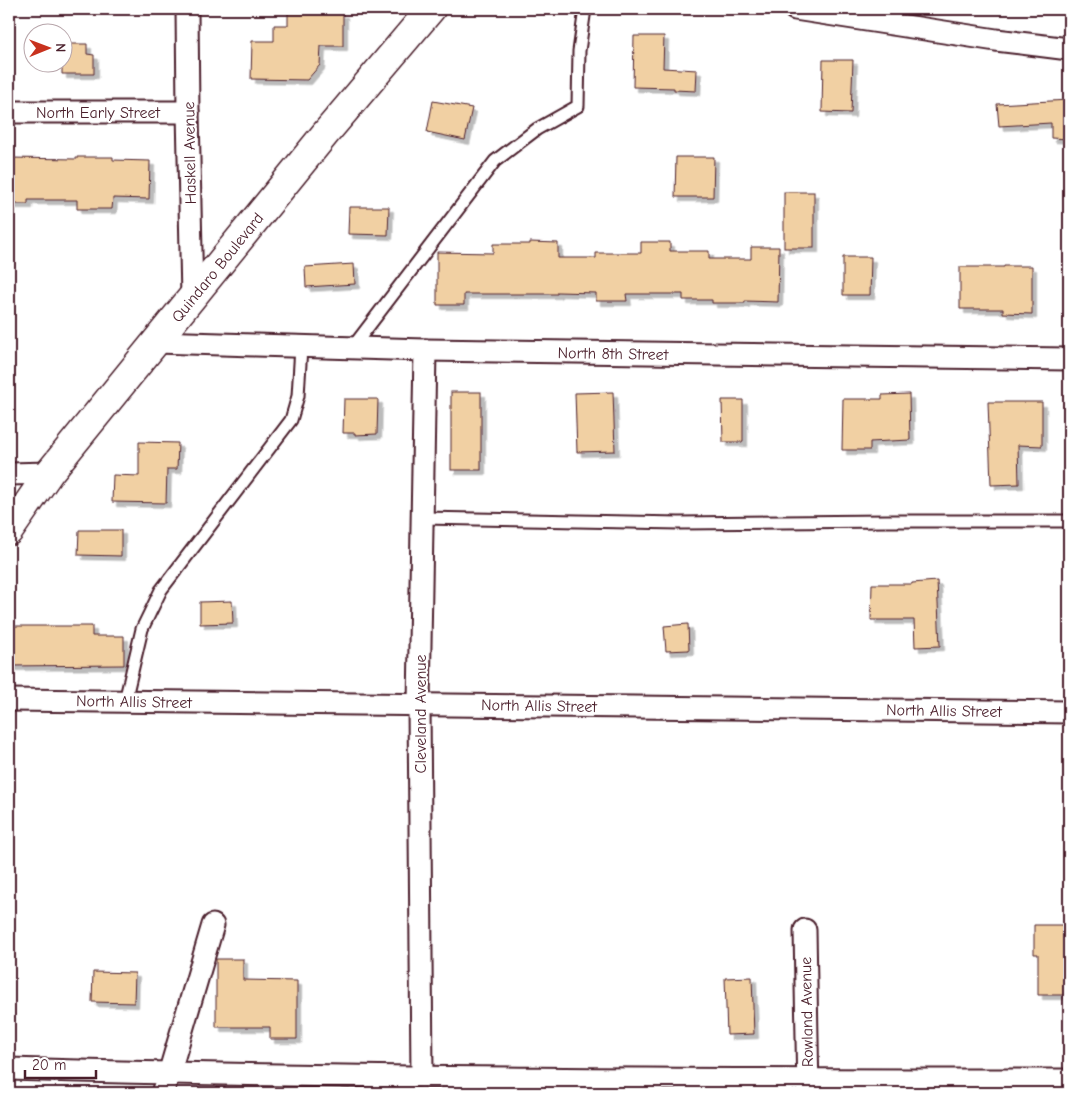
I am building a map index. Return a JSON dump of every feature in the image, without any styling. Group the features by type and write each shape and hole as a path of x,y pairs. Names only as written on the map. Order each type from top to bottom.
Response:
{"main road":[{"name":"Quindaro Boulevard","path":"9,530 49,473 325,134 430,9"}],"street":[{"name":"Haskell Avenue","path":"187,9 192,298"},
{"path":"795,9 1069,49"},
{"name":"North Early Street","path":"9,112 188,112"},
{"name":"North 8th Street","path":"156,342 426,350 1069,359"},
{"name":"Cleveland Avenue","path":"422,1077 420,704 426,350"},
{"path":"9,474 49,473"},
{"name":"North Allis Street","path":"9,700 1069,712"},
{"path":"166,1084 213,925"},
{"name":"Rowland Avenue","path":"805,930 808,1087"},
{"path":"9,1069 166,1084 267,1084 422,1077 808,1087 1069,1080"}],"lane":[{"path":"352,348 495,161 537,129 578,106 579,51 585,9"},
{"path":"125,701 142,629 161,590 291,420 298,396 301,346"},
{"path":"422,518 679,523 1069,521"}],"building":[{"path":"288,12 343,13 343,46 321,46 320,65 307,80 251,79 252,41 274,41 274,25 288,25"},
{"path":"634,36 664,36 663,68 697,70 696,91 674,90 674,88 633,87"},
{"path":"72,44 87,44 87,54 94,55 94,74 62,74 62,72 72,72"},
{"path":"823,60 853,60 851,113 822,112"},
{"path":"1069,100 1069,139 1051,138 1051,123 999,126 997,104"},
{"path":"433,101 472,108 465,140 427,132"},
{"path":"77,157 113,157 113,160 150,161 149,199 113,198 112,209 77,209 77,200 28,200 28,204 9,204 9,158 77,159"},
{"path":"676,157 714,157 713,197 675,197"},
{"path":"784,192 814,192 814,248 784,248"},
{"path":"349,207 389,207 388,235 348,234"},
{"path":"530,242 558,243 558,258 596,258 596,253 641,253 641,242 670,242 670,251 709,251 709,259 751,259 751,247 779,247 778,302 712,303 712,300 683,300 683,294 626,294 627,301 596,301 596,293 557,292 557,294 464,294 464,305 437,305 437,252 493,253 493,244 530,244"},
{"path":"843,257 871,257 870,295 843,295"},
{"path":"354,264 355,284 306,287 305,267"},
{"path":"1032,266 1032,314 1003,313 1003,309 960,309 960,267"},
{"path":"451,392 481,392 481,470 451,470"},
{"path":"613,392 615,451 577,452 575,393"},
{"path":"909,394 910,440 870,442 870,450 842,450 843,399 882,399 882,395"},
{"path":"344,399 378,399 377,434 355,435 355,433 343,433"},
{"path":"722,400 743,400 743,442 723,442"},
{"path":"988,402 1042,402 1042,446 1018,445 1019,484 991,485"},
{"path":"139,442 178,443 177,469 167,469 166,503 112,502 113,475 139,476"},
{"path":"79,530 121,530 121,556 78,555"},
{"path":"937,581 940,646 915,647 914,620 871,620 872,584 912,584"},
{"path":"232,601 233,623 200,624 200,602"},
{"path":"688,624 689,650 666,651 664,626"},
{"path":"9,626 92,626 92,636 124,636 124,665 9,666"},
{"path":"1034,925 1069,925 1069,995 1038,995 1038,954 1034,954"},
{"path":"216,959 243,959 243,980 297,981 297,1039 270,1039 270,1027 216,1027"},
{"path":"93,972 135,973 134,1003 92,1002"},
{"path":"752,977 754,1034 727,1035 725,978"}]}
